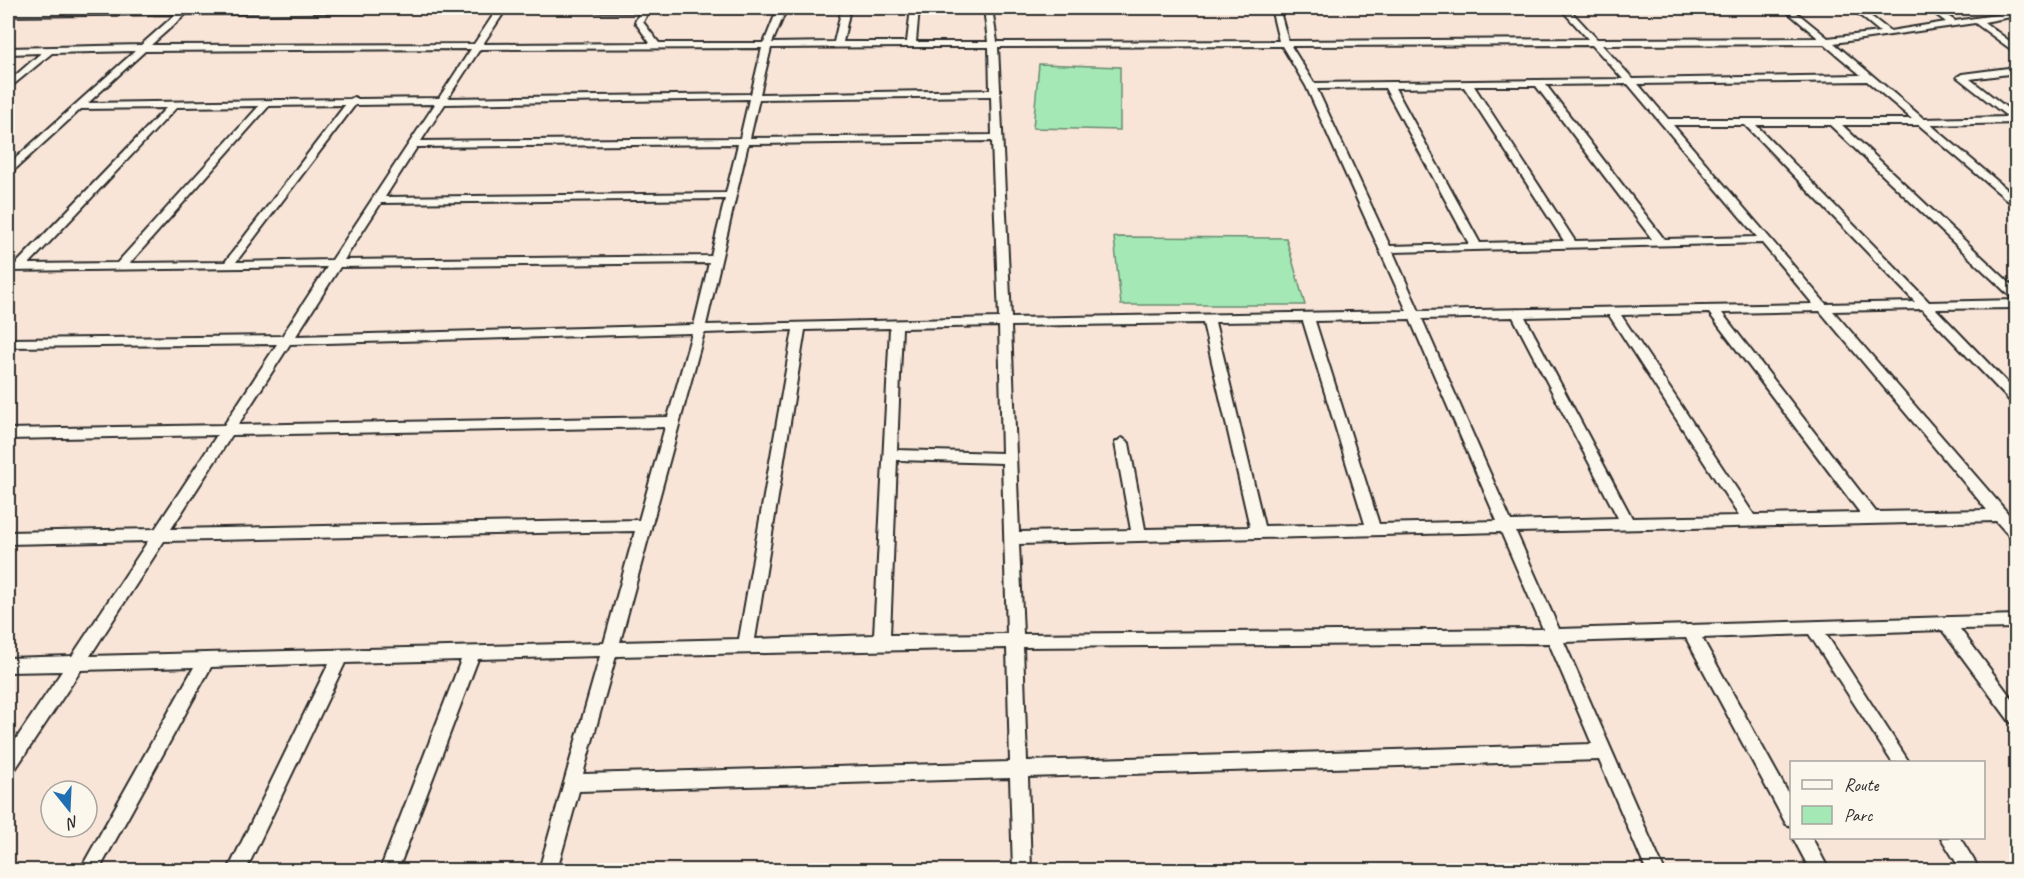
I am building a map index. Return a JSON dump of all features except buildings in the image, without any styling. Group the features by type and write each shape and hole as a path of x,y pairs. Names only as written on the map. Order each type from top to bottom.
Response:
{"street":[{"path":"12,13 25,8"},
{"path":"8,765 501,8"},
{"path":"838,46 846,8"},
{"path":"911,46 915,8"},
{"path":"988,8 993,44 1005,323 1022,870"},
{"path":"1275,8 1284,42 1311,87 1386,249 1655,870"},
{"path":"1564,8 1630,81 2016,534"},
{"path":"1787,8 2016,202"},
{"path":"1855,8 1888,34"},
{"path":"1930,8 1954,24"},
{"path":"12,13 186,9 783,9 767,45 699,329 548,870"},
{"path":"8,170 186,9"},
{"path":"645,9 639,22 656,45"},
{"path":"8,51 656,45 911,46 1594,40 1827,41 2016,14"},
{"path":"1976,20 2016,50"},
{"path":"8,86 50,50"},
{"path":"2016,70 1962,77 2016,119"},
{"path":"1311,87 1872,78"},
{"path":"1540,84 1660,242"},
{"path":"1468,85 1571,244"},
{"path":"1389,86 1476,246"},
{"path":"79,106 354,100 995,93"},
{"path":"228,265 354,100"},
{"path":"121,266 267,103"},
{"path":"20,267 174,105"},
{"path":"1665,122 1924,122 2016,119"},
{"path":"1748,122 2016,399"},
{"path":"1833,122 2016,295"},
{"path":"413,144 997,138"},
{"path":"375,200 730,196"},
{"path":"1386,249 1765,240"},
{"path":"8,268 716,259"},
{"path":"8,343 285,340 800,326 2016,304"},
{"path":"1713,310 1872,518"},
{"path":"1613,312 1750,521"},
{"path":"1517,314 1628,524"},
{"path":"1308,317 1374,530"},
{"path":"1208,319 1258,532"},
{"path":"882,642 896,325"},
{"path":"746,645 800,326"},
{"path":"8,434 674,422"},
{"path":"1122,443 1139,535"},
{"path":"890,455 1009,458"},
{"path":"1012,538 2001,515"},
{"path":"8,538 645,525"},
{"path":"8,665 882,642 1554,636 2016,621"},
{"path":"1946,623 2016,717"},
{"path":"1814,627 1901,761"},
{"path":"1690,632 1790,816"},
{"path":"389,870 472,653"},
{"path":"237,870 340,655"},
{"path":"89,870 207,659"},
{"path":"573,783 1603,752"},
{"path":"1803,839 1820,870"},
{"path":"1951,839 1971,870"}],"green space":[{"path":"1039,64 1120,67 1120,130 1033,128"},
{"path":"1114,237 1286,238 1305,305 1121,305"}]}
